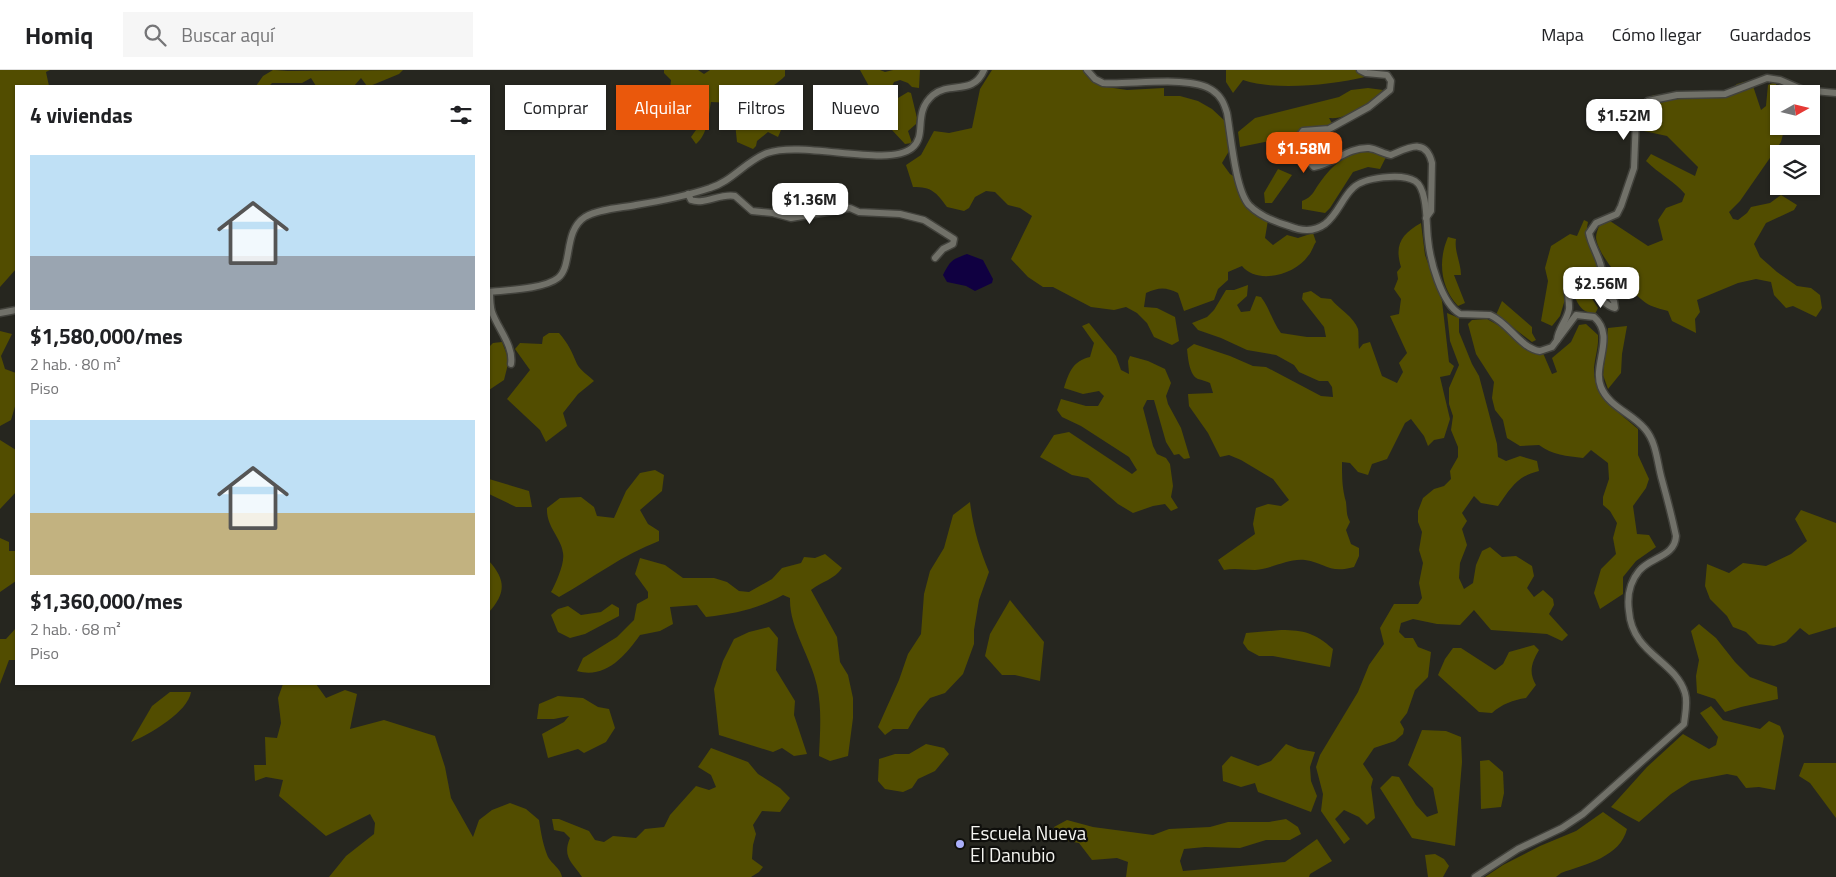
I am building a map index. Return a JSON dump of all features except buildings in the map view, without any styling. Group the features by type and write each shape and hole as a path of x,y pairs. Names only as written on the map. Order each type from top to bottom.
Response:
{"street":[{"path":"511,364 510,350 492,311 490,292 534,286 559,277 565,269 573,232 586,217 597,212 712,188 759,157 778,150 793,149 851,154 904,154 916,145 920,138 920,118 922,109 928,100 935,93 972,85 978,81 984,70"},
{"path":"1087,70 1095,79 1103,83 1185,83 1204,86 1214,91 1223,101 1227,113 1243,196 1255,210 1293,228 1315,229 1333,217 1351,189 1356,185 1373,179 1400,177 1413,180 1421,187 1428,239 1434,266 1444,294 1454,310 1460,314 1495,317 1534,350 1547,351 1552,347 1576,315 1586,315 1596,319 1601,327 1604,343 1600,370 1601,387 1612,403 1642,426 1653,441 1673,519 1676,542 1669,551 1639,570 1628,595 1628,611 1632,629 1642,645 1681,684 1686,695 1684,724 1583,814 1562,828 1518,849 1475,877"},
{"path":"1360,70 1366,73 1387,75 1391,81 1390,90 1365,110 1336,123 1329,129 1304,131 1299,136 1301,152 1314,167 1328,163 1344,152 1360,148 1373,149 1391,155 1408,146 1423,149 1430,155 1432,163 1431,211 1426,218"},
{"path":"1557,340 1558,333 1567,317 1569,308 1568,281 1572,273 1582,276 1605,304 1615,308 1614,301 1604,285 1600,263 1592,246 1589,232 1596,223 1617,214 1621,206 1634,168 1636,118 1646,103 1666,96 1724,94 1767,78 1780,80 1803,90 1836,93"},
{"path":"688,194 690,200 700,202 714,198 735,196 752,211 773,213 791,218 850,208 859,212 907,215 929,223 954,239 953,244 943,249 935,258"},
{"path":"0,312 15,310"}],"shaded area":[{"path":"0,70 50,70 46,72 49,85 15,85 15,270 0,287"},
{"path":"273,70 403,70 399,74 372,85 366,85 361,78 355,85 315,85 311,78 302,83 257,85 263,76"},
{"path":"664,70 698,70 704,74 710,70 785,70 785,76 774,85 719,85 719,102 711,102 709,113 709,85 670,85 671,80 664,73"},
{"path":"860,70 880,70 885,72 893,70 920,70 919,88 912,87 900,80 894,82 893,85 868,85"},
{"path":"992,70 1087,70 1100,86 1127,90 1164,88 1164,96 1180,96 1198,101 1212,109 1226,122 1232,146 1222,163 1230,174 1240,180 1244,196 1268,220 1265,238 1273,245 1287,235 1298,238 1313,233 1316,242 1311,253 1302,263 1285,273 1266,276 1257,275 1249,272 1242,266 1228,272 1228,280 1218,289 1214,300 1184,311 1178,293 1162,288 1146,293 1144,307 1157,308 1175,317 1179,341 1172,345 1154,337 1147,323 1137,313 1126,307 1114,310 1091,307 1053,287 1043,287 1028,277 1011,259 1032,216 1020,208 1008,205 995,192 986,191 975,197 969,208 964,211 947,207 933,191 913,187 906,165 921,155 934,131 949,133 972,128 980,89"},
{"path":"1226,70 1358,70 1364,73 1365,77 1303,86 1271,85 1243,80 1233,93 1226,82"},
{"path":"1751,80 1761,110 1766,106 1768,85 1775,82 1776,85 1770,85 1770,135 1783,135 1779,145 1770,145 1770,158 1740,201 1729,212 1733,219 1738,220 1751,207 1770,203 1781,195 1797,205 1794,210 1766,223 1754,244 1760,257 1777,272 1797,286 1811,288 1820,295 1822,308 1816,317 1793,306 1786,308 1774,295 1771,282 1756,279 1738,283 1697,300 1700,312 1695,319 1696,333 1672,321 1668,311 1648,304 1632,291 1602,254 1596,234 1599,226 1610,221 1648,246 1663,240 1658,220 1666,208 1682,202 1685,194 1646,161 1651,154 1695,176 1698,167 1667,136 1639,130 1642,111 1653,95 1725,93 1737,84"},
{"path":"1368,88 1383,90 1365,105 1351,113 1336,118 1329,118 1333,125 1321,129 1308,127 1302,129 1294,136 1240,147 1238,132 1255,118 1339,97 1351,90"},
{"path":"908,92 911,93 917,118 916,124 908,131 912,143 905,144 892,130 898,130 898,98"},
{"path":"696,130 705,130 696,144 691,137"},
{"path":"736,130 781,130 778,137 768,132 757,141 753,149 737,142"},
{"path":"1376,152 1386,157 1380,169 1368,167 1353,172 1325,213 1302,209 1302,201 1311,195 1334,166 1356,153"},
{"path":"1278,169 1292,175 1272,203 1265,203 1264,193"},
{"path":"1584,220 1588,222 1587,234 1597,261 1601,293 1586,279 1572,276 1560,316 1552,326 1541,321 1548,281 1545,268 1551,246 1570,234 1577,236"},
{"path":"1421,223 1425,255 1442,301 1449,362 1454,366 1450,375 1440,377 1450,419 1444,438 1434,440 1428,446 1424,436 1411,419 1405,423 1387,459 1372,464 1368,475 1358,472 1350,463 1342,462 1343,487 1347,515 1350,522 1346,530 1351,544 1359,548 1359,556 1354,567 1333,569 1312,561 1299,560 1255,570 1224,570 1218,560 1255,534 1253,524 1256,508 1268,504 1281,506 1289,500 1273,479 1229,455 1220,457 1208,433 1189,406 1188,394 1213,393 1210,383 1198,379 1193,374 1187,349 1194,344 1253,366 1266,367 1321,396 1333,397 1332,387 1328,381 1319,381 1299,372 1294,365 1276,355 1247,350 1198,330 1192,323 1207,317 1214,310 1226,290 1234,290 1248,285 1247,296 1237,305 1241,312 1250,311 1256,296 1261,297 1281,333 1307,337 1326,337 1324,327 1302,299 1303,293 1311,291 1321,298 1331,299 1350,317 1358,329 1359,349 1363,344 1370,342 1382,376 1397,383 1403,372 1399,363 1407,353 1390,316 1399,314 1401,299 1394,289 1398,279 1397,272 1401,267 1398,252 1404,236"},
{"path":"1448,237 1456,239 1461,270 1461,275 1454,275 1465,303 1458,306 1447,290 1442,273 1443,255"},
{"path":"967,254 983,260 993,279 992,283 975,291 966,286 947,282 943,275 950,263 954,259"},
{"path":"1578,284 1591,297 1598,308 1595,314 1582,309 1578,303 1572,289"},
{"path":"1502,301 1532,327 1532,333 1536,340 1532,342 1496,315"},
{"path":"1447,313 1459,318 1459,332 1479,376 1497,444 1498,457 1506,461 1520,456 1537,461 1539,471 1531,473 1520,480 1511,488 1498,506 1481,503 1474,496 1462,513 1467,521 1462,529 1467,545 1460,563 1459,578 1464,589 1473,583 1476,565 1482,551 1490,547 1502,557 1516,556 1532,566 1534,576 1527,588 1534,597 1543,590 1553,599 1554,605 1549,614 1568,635 1562,641 1547,634 1491,630 1474,610 1460,625 1437,624 1413,619 1401,623 1399,632 1405,638 1413,638 1418,647 1431,652 1428,677 1415,690 1407,713 1400,722 1404,729 1403,734 1395,741 1374,748 1363,764 1373,779 1371,787 1375,818 1367,825 1359,817 1344,810 1335,819 1350,839 1344,844 1321,811 1323,794 1316,767 1320,755 1358,692 1369,665 1384,644 1380,628 1394,604 1418,604 1422,598 1419,583 1423,563 1419,550 1422,532 1418,522 1418,511 1423,498 1434,489 1444,486 1451,479 1450,471 1458,457 1458,447 1451,430 1453,416 1449,404 1449,388 1459,365 1450,341"},
{"path":"1487,319 1505,329 1527,350 1543,353 1552,374 1557,372 1552,358 1571,342 1579,325 1586,324 1598,335 1594,371 1598,388 1610,404 1638,429 1638,455 1649,479 1646,488 1633,506 1637,534 1649,535 1656,547 1636,561 1623,577 1623,594 1600,609 1594,593 1601,569 1616,554 1613,538 1617,523 1610,511 1603,505 1603,497 1609,479 1608,463 1591,450 1583,458 1571,457 1554,453 1539,445 1520,446 1507,438 1503,420 1495,410 1492,398 1494,382 1476,354 1468,324 1472,320"},
{"path":"1089,323 1116,356 1121,370 1129,374 1128,361 1130,356 1148,361 1165,369 1171,383 1166,396 1168,404 1181,428 1190,458 1184,459 1179,454 1174,455 1166,442 1154,400 1147,400 1143,408 1153,446 1157,454 1166,458 1170,464 1173,486 1171,497 1178,508 1171,511 1165,504 1133,513 1118,504 1088,478 1072,475 1040,457 1054,435 1069,432 1132,474 1137,470 1129,457 1081,426 1062,417 1057,410 1061,399 1086,406 1098,406 1104,396 1099,391 1083,394 1064,388 1072,368 1079,361 1090,357 1094,343 1082,326"},
{"path":"1627,326 1621,373 1608,389 1603,375 1608,328"},
{"path":"0,331 12,334 1,356 5,369 15,373 15,406 11,420 0,426"},
{"path":"549,333 559,333 570,348 578,366 594,381 578,394 563,413 567,426 546,442 540,430 507,399 530,370 515,349 520,343 542,344 543,337"},
{"path":"502,342 509,360 504,380 490,389 490,346 493,343"},
{"path":"0,440 15,449 15,493 0,509"},
{"path":"655,470 664,475 662,491 640,510 648,524 659,531 659,541 620,560 559,597 551,592 560,573 563,553 560,542 549,521 547,508 560,498 581,497 594,507 597,516 614,518 626,491 640,473"},
{"path":"490,479 529,491 532,507 516,507 490,494"},
{"path":"970,502 977,537 989,572 979,600 974,630 974,644 963,674 945,693 930,698 918,712 908,729 893,729 885,735 878,727 899,680 908,654 921,634 924,594 930,571 944,548 953,515"},
{"path":"1801,510 1836,523 1836,627 1809,635 1800,628 1786,642 1774,646 1758,644 1746,632 1733,627 1727,616 1710,599 1705,586 1707,564 1729,573 1743,563 1766,566 1791,554 1807,541 1795,519"},
{"path":"0,538 9,542 9,551 15,551 15,582 0,592"},
{"path":"825,554 842,568 832,578 811,590 837,637 840,662 848,675 853,698 853,718 848,756 830,761 819,756 820,712 817,686 793,620 790,598 783,595 746,610 706,617 697,605 670,607 673,624 660,631 640,635 621,658 606,669 587,673 577,671 583,658 617,637 634,620 637,604 648,598 648,592 635,574 640,558 665,565 683,578 714,578 727,582 739,591 749,592 772,579 782,568 801,563 804,557 815,558"},
{"path":"490,562 499,574 502,586 499,599 490,611"},
{"path":"1010,600 1044,642 1040,681 1015,675 1002,675 985,656 990,634"},
{"path":"612,604 619,608 619,616 585,634 570,638 558,632 551,615 558,609 568,606 581,615 601,612"},
{"path":"1699,624 1716,638 1750,677 1777,687 1778,699 1725,712 1715,699 1697,693 1696,676 1699,660 1691,631"},
{"path":"769,627 778,638 776,670 795,701 794,715 807,754 794,756 782,748 773,752 719,735 714,689 723,661 734,639 749,632"},
{"path":"15,629 15,660 9,660 0,684 0,639 6,639"},
{"path":"1281,630 1309,634 1327,644 1333,649 1330,667 1273,656 1259,656 1248,650 1243,643 1246,633"},
{"path":"1534,645 1539,650 1532,667 1532,676 1536,685 1526,698 1508,703 1492,713 1479,712 1438,675 1445,659 1453,648 1461,648 1495,670 1503,664 1509,652"},
{"path":"283,685 317,685 326,698 345,690 357,694 350,729 384,720 435,736 445,767 451,798 473,837 479,820 492,810 510,803 526,809 539,820 543,843 548,857 560,871 562,877 329,877 346,856 374,834 375,823 370,814 326,836 279,796 283,780 266,777 255,781 254,765 266,765 265,737 277,738 281,723 278,698"},
{"path":"170,692 191,692 183,707 167,722 131,742 152,706"},
{"path":"558,696 583,698 598,707 609,709 615,728 606,742 584,753 578,749 548,758 542,734 564,722 569,716 554,719 537,719 539,704"},
{"path":"1711,706 1723,720 1760,729 1769,721 1780,726 1784,736 1775,790 1759,787 1746,788 1737,776 1727,774 1691,781 1671,794 1639,822 1611,807 1647,767 1683,734 1709,749 1716,745 1718,737 1700,713"},
{"path":"1422,730 1446,731 1461,737 1462,762 1455,846 1412,838 1380,788 1392,776 1399,777 1416,805 1427,817 1438,813 1433,788 1408,765"},
{"path":"926,744 944,748 949,754 935,771 918,779 912,788 903,792 885,789 878,781 879,759 895,754 909,754"},
{"path":"1286,744 1298,749 1315,752 1310,767 1311,781 1317,796 1311,812 1258,792 1255,783 1241,787 1223,781 1222,766 1231,756 1258,766 1271,761"},
{"path":"711,748 748,762 758,774 780,788 790,798 780,812 762,811 753,825 756,834 752,859 763,867 759,872 751,877 582,877 569,859 567,850 570,838 564,832 554,830 552,819 559,819 589,831 595,840 604,842 613,836 636,838 645,829 664,827 670,815 696,786 709,790 716,787 711,775 698,767"},
{"path":"1489,760 1503,772 1504,793 1501,807 1481,809 1480,761"},
{"path":"1804,763 1836,763 1836,818 1810,783 1799,776"},
{"path":"1603,812 1627,829 1623,839 1617,846 1601,858 1561,873 1556,877 1485,877 1503,865 1540,846 1576,831"},
{"path":"1286,819 1298,827 1301,834 1290,840 1266,840 1240,848 1205,847 1184,849 1180,861 1183,871 1285,862 1317,839 1332,861 1310,874 1309,877 1126,877 1128,862 1117,858 1092,860 1079,843 1062,840 1054,827 1067,820 1093,827 1153,835 1169,829 1210,827 1228,822 1269,822"},
{"path":"1435,854 1444,859 1449,866 1443,877 1428,877 1425,855"}],"place":[{"name":"Escuela Nueva El Danubio","path":"960,844"}]}
